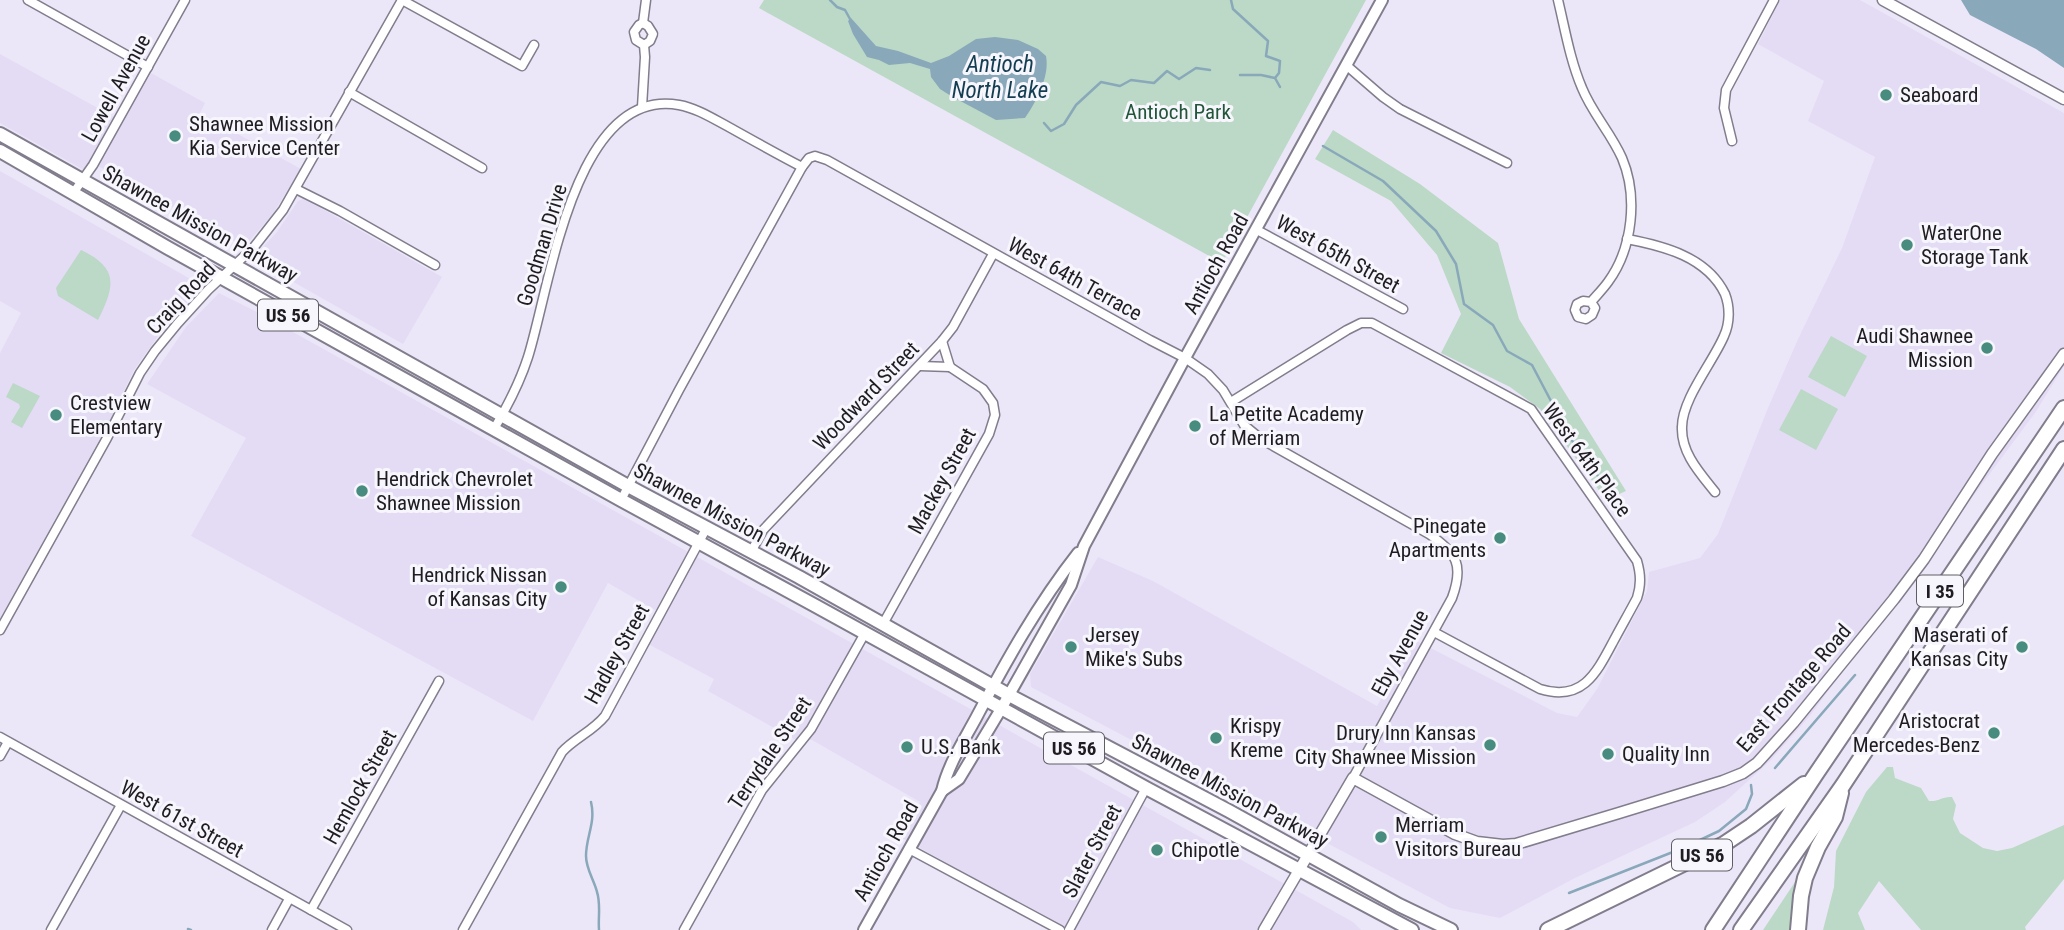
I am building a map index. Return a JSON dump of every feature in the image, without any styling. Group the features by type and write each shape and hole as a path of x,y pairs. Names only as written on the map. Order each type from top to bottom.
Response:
{"highway":[{"name":"Shawnee Mission Parkway","path":"0,134 706,529 799,577 1009,695 1399,905 1451,930"},
{"name":"Shawnee Mission Parkway","path":"0,151 621,500 1146,788 1412,930"},
{"name":"I 35","path":"1713,930 2064,408"},
{"name":"I 35","path":"1741,930 1843,785 2064,449"},
{"name":"US 56","path":"1548,930 1724,844 1816,774"},
{"path":"1798,930 1805,878 1835,817 1843,785"},
{"path":"1146,788 1155,786 1204,798"}],"main road":[{"name":"Antioch Road","path":"942,791 959,779 1002,709 1071,585 1084,546 1382,0"},
{"name":"Antioch Road","path":"864,930 942,791 946,772 993,685 1058,579 1084,546"}],"street":[{"path":"28,0 148,67"},
{"name":"Lowell Avenue","path":"74,192 84,180 185,0"},
{"path":"402,0 522,66 534,45"},
{"name":"Craig Road","path":"0,629 145,365 178,323 269,230 296,189 402,0"},
{"path":"643,23 646,0"},
{"path":"1558,0 1582,88 1593,112 1618,150 1628,174 1631,208 1627,239 1609,281 1591,302"},
{"path":"1732,141 1724,108 1726,90 1774,0"},
{"path":"1883,0 1902,4 2064,99"},
{"path":"621,500 802,167 691,108 671,104 642,107 645,57 643,45 636,40 634,32 639,24 643,23"},
{"path":"643,23 649,26 653,34 650,41 643,45"},
{"path":"1346,65 1400,108 1507,163"},
{"path":"349,92 482,168"},
{"name":"Goodman Drive","path":"494,429 528,358 562,226 582,177 598,146 612,127 622,117 642,107"},
{"name":"West 64th Terrace","path":"802,167 815,156 827,160 1185,358 1208,374 1231,401 1244,425 1261,439 1429,534 1450,550 1456,561"},
{"path":"296,189 435,265"},
{"name":"West 65th Street","path":"1257,230 1403,309"},
{"path":"1627,239 1679,253 1701,265 1720,284 1727,299 1729,313 1724,336 1689,400 1682,426 1686,451 1715,492"},
{"name":"Woodward Street","path":"751,552 763,530 942,341 953,327 993,254"},
{"name":"West 64th Place","path":"1231,401 1347,330 1361,323 1372,323 1531,409 1637,561 1641,575 1637,598 1598,671 1581,686 1569,691 1556,693 1540,688 1434,632"},
{"path":"920,366 950,367 942,341"},
{"name":"East Frontage Road","path":"1353,778 1455,834 1477,842 1503,845 1516,844 1631,810 1743,773 1765,754 1793,723 1894,599 1924,559 1992,454 2064,354"},
{"name":"Mackey Street","path":"883,624 993,424 993,403 988,395 950,367"},
{"name":"Hadley Street","path":"463,930 562,752 605,716 706,529"},
{"name":"Eby Avenue","path":"1264,930 1353,778 1452,598 1459,579 1456,561"},
{"name":"Terrydale Street","path":"684,930 762,790 811,729 865,633"},
{"name":"Hemlock Street","path":"311,910 439,681"},
{"path":"0,756 4,739"},
{"name":"West 61st Street","path":"4,739 347,930"},
{"name":"Slater Street","path":"1069,930 1146,788"},
{"path":"51,930 121,805"},
{"path":"909,849 1060,930"},
{"path":"272,930 289,899"}],"shaded area":[{"path":"1780,0 1860,0 2064,113 2064,366 2035,413 1809,717 1771,760 1725,802 1695,822 1575,878 1500,918 1450,908 1031,687 1030,674 1098,557 1153,581 1377,706 1415,640 1557,713 1577,717 1597,689 1647,591 1649,572 1700,558 1718,534 1768,408 1842,248 1875,157 1808,121 1824,81 1758,44"},
{"path":"0,54 114,117 84,170 0,123"},
{"path":"151,73 205,103 200,113 301,169 272,215 244,247 98,166"},
{"name":"Crestview Elementary","path":"0,171 194,281 194,287 191,298 163,329 134,370 107,426 0,619 0,353 21,313 0,301"},
{"path":"303,199 442,277 403,344 258,262 264,246 298,201"},
{"path":"219,293 1353,922 1361,930 1068,930 902,838 920,802 812,740 794,739 708,691 714,679 648,644 662,614 608,583 533,721 191,536 246,438 147,384 186,327"}],"green space":[{"name":"Antioch Park","path":"764,0 1366,0 1222,263 759,8"},
{"path":"1333,130 1420,184 1498,243 1519,319 1626,491 1606,500 1540,409 1510,387 1441,353 1461,314 1437,255 1391,201 1315,159"},
{"path":"81,250 102,264 110,279 108,297 98,320 58,296 56,288"},
{"path":"1831,336 1867,356 1845,397 1808,377"},
{"path":"13,383 40,396 22,428 11,422 20,407 19,404 6,397"},
{"path":"1801,389 1838,409 1816,450 1779,430"},
{"path":"1887,767 1893,767 1895,778 1921,788 1929,801 1952,797 1956,805 1953,819 1960,833 1983,848 1997,851 2012,848 2064,825 2064,879 2025,927 2026,930 1921,930 1879,881 1858,913 1865,930 1823,930 1834,887 1836,851 1866,792"},
{"path":"1799,876 1796,930 1763,930"}],"water":[{"path":"1961,0 2064,0 2064,68 2036,49 1970,15"},
{"name":"Antioch North Lake","path":"851,18 876,46 931,63 949,56 976,39 995,37 1018,40 1038,49 1046,56 1046,72 1038,97 1025,118 996,120 940,89 931,77 930,69 910,63 889,65 867,57 853,34 848,21"}],"waterway":[{"path":"830,0 845,10 850,19"},
{"path":"1231,0 1233,9 1268,41 1266,56 1280,61 1279,73 1275,78"},
{"path":"1044,123 1051,131 1064,124 1076,105 1101,82 1120,86 1131,80 1154,83 1167,71 1179,79 1196,68 1210,70"},
{"path":"1240,75 1275,78 1280,87"},
{"path":"1323,146 1383,181 1436,231 1456,264 1464,304 1493,325 1507,351 1532,365 1552,403 1552,413 1603,483"},
{"path":"1775,768 1855,675"},
{"path":"1569,893 1719,831 1746,809 1752,794 1751,785"},
{"path":"591,802 592,816 586,856 598,897 599,930"}],"place":[{"name":"Seaboard","path":"1886,95"},
{"name":"Shawnee Mission Kia Service Center","path":"175,136"},
{"name":"WaterOne Storage Tank","path":"1907,245"},
{"name":"Audi Shawnee Mission","path":"1987,348"},
{"name":"Crestview Elementary","path":"56,415"},
{"name":"La Petite Academy of Merriam","path":"1195,426"},
{"name":"Hendrick Chevrolet Shawnee Mission","path":"362,491"},
{"name":"Pinegate Apartments","path":"1500,538"},
{"name":"Hendrick Nissan of Kansas City","path":"561,587"},
{"name":"Jersey Mike's Subs","path":"1071,647"},
{"name":"Maserati of Kansas City","path":"2022,647"},
{"name":"Aristocrat Mercedes-Benz","path":"1994,733"},
{"name":"Krispy Kreme","path":"1216,738"},
{"name":"Drury Inn Kansas City Shawnee Mission","path":"1490,745"},
{"name":"U.S. Bank","path":"907,747"},
{"name":"Quality Inn","path":"1608,754"},
{"name":"Merriam Visitors Bureau","path":"1381,837"},
{"name":"Chipotle","path":"1157,850"}]}
